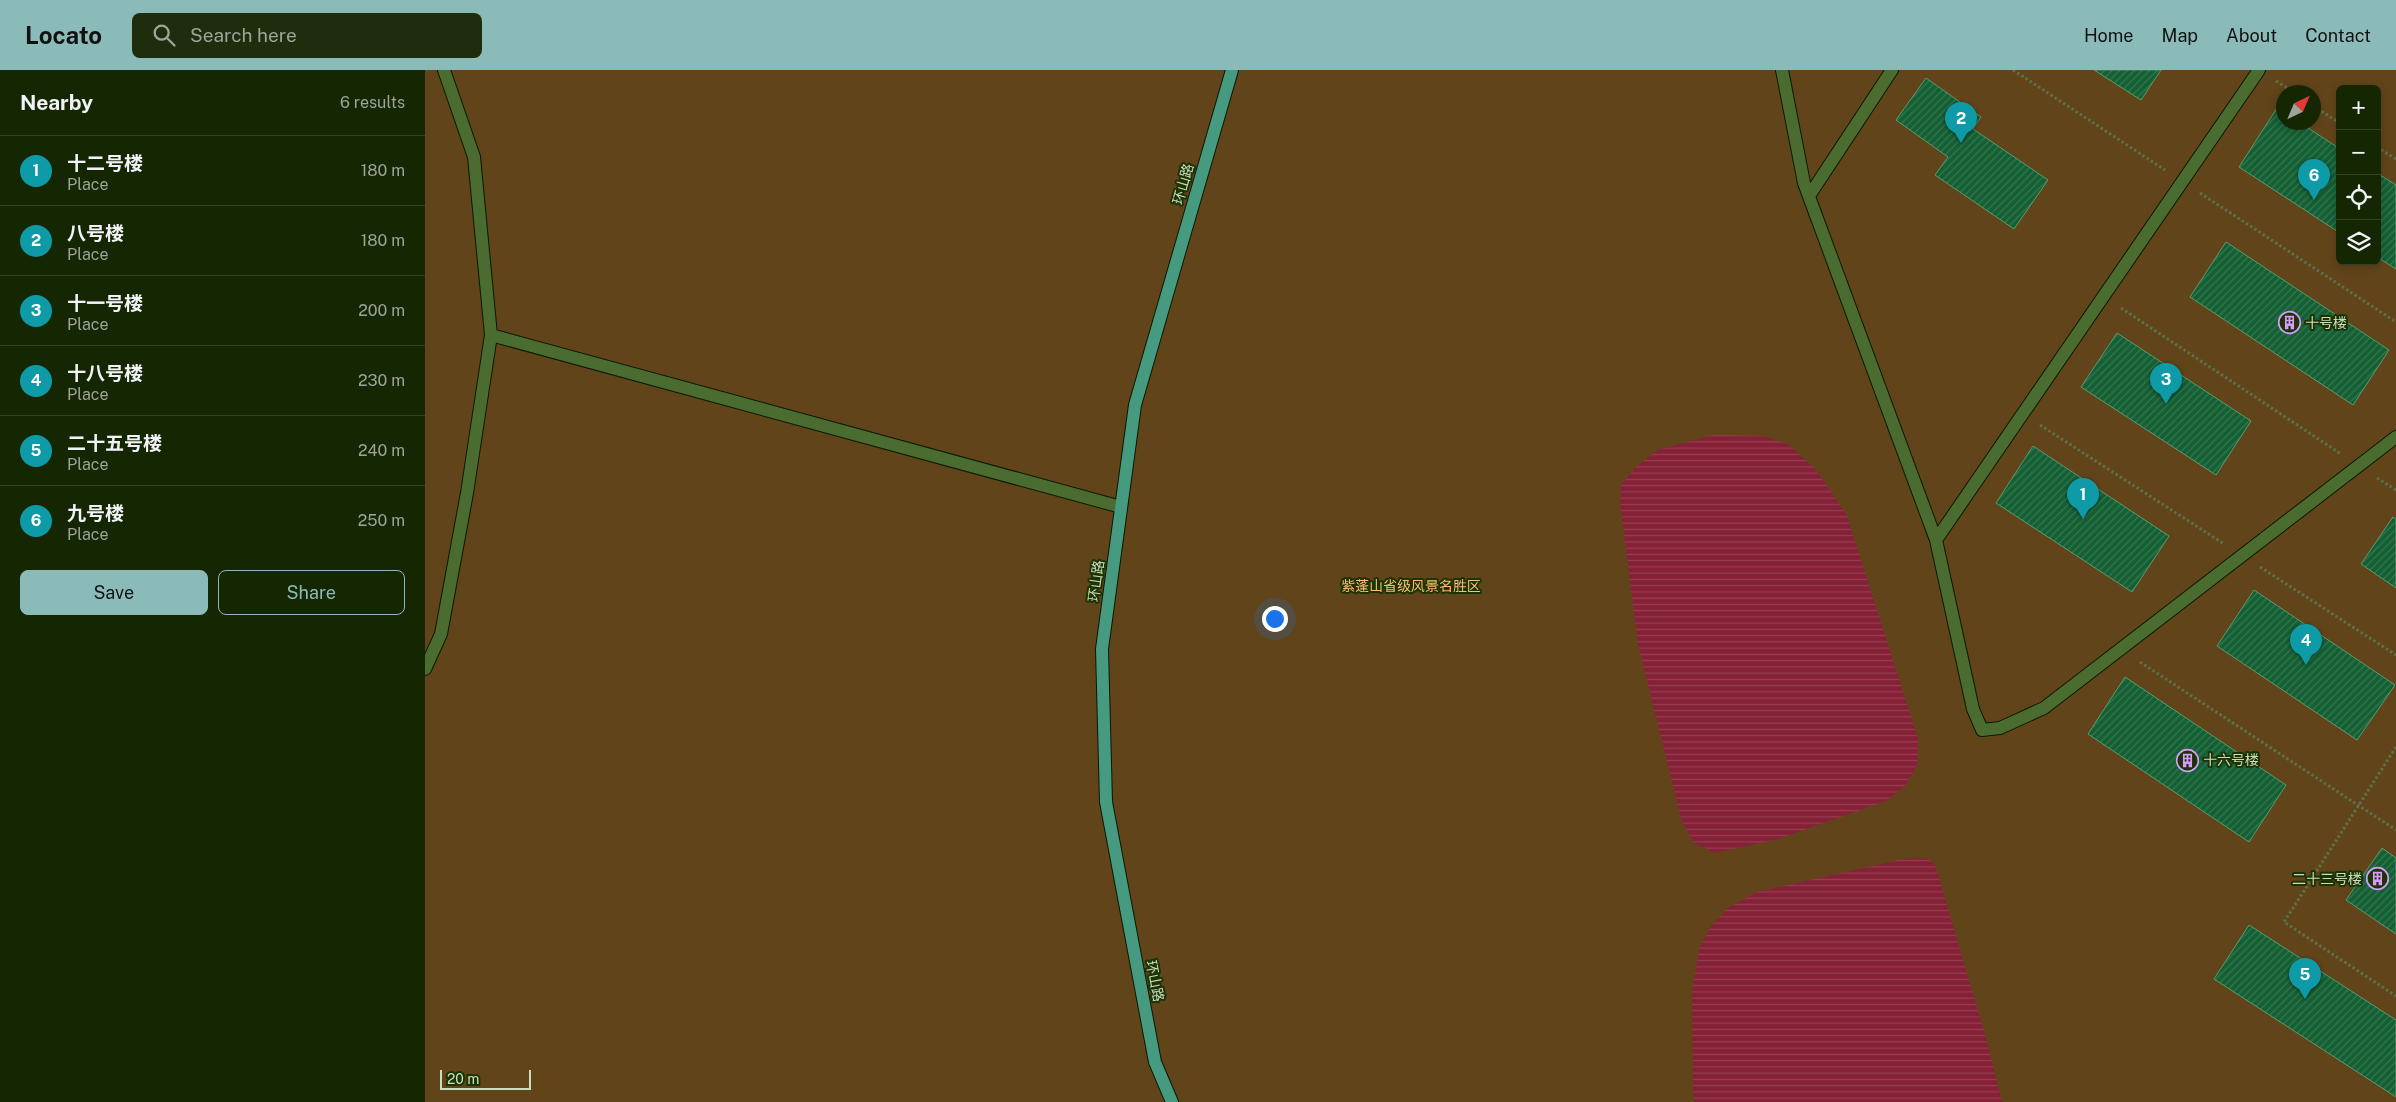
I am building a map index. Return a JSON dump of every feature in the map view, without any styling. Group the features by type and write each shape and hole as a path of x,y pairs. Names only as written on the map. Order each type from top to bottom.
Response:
{"main road":[{"name":"环山路","path":"1172,1102 1155,1062 1106,802 1102,650 1135,405 1232,70"}],"street":[{"path":"425,669 441,634 467,493 491,334 474,157 445,70"},
{"path":"1783,70 1804,182 1936,540 1973,709 1982,730 2000,728 2043,708 2396,437"},
{"path":"1809,196 1893,70"},
{"path":"1936,540 2259,70"},
{"path":"491,334 1121,507"}],"path":[{"path":"2013,70 2396,322"},
{"path":"2321,111 2336,120"},
{"path":"2381,150 2396,159"},
{"path":"2104,296 2396,490"},
{"path":"2023,414 2396,655"},
{"path":"2120,649 2396,830"},
{"path":"2396,747 2284,922 2396,996"}],"green space":[{"name":"紫蓬山省级风景名胜区","path":"425,70 2396,70 2396,1102 425,1102"}],"shaded area":[{"path":"1713,435 1762,436 1788,444 1817,471 1847,516 1918,739 1918,763 1906,785 1886,801 1778,839 1715,853 1694,843 1682,822 1638,644 1620,502 1621,485 1636,467 1658,450"},
{"path":"1904,859 1928,859 1935,865 1986,1038 2002,1102 1695,1102 1693,1092 1692,993 1699,949 1711,926 1728,908 1757,892"}],"building":[{"path":"2094,70 2161,70 2141,100"},
{"path":"1926,78 1981,117 1973,129 2048,180 2014,229 1935,175 1948,157 1896,120"},
{"path":"2276,110 2276,130 2311,130 2336,146 2336,230 2239,167"},
{"path":"2381,176 2396,185 2396,269 2381,260"},
{"name":"十号楼","path":"2226,242 2389,350 2353,405 2190,297"},
{"path":"2117,333 2251,421 2216,475 2081,387"},
{"path":"2033,446 2169,536 2132,592 1996,503"},
{"path":"2393,517 2396,519 2396,588 2361,564"},
{"path":"2254,590 2395,685 2357,740 2217,646"},
{"name":"十六号楼","path":"2125,677 2286,785 2249,842 2088,734"},
{"name":"二十三号楼","path":"2382,848 2396,858 2396,934 2346,900"},
{"path":"2249,925 2396,1020 2396,1097 2214,979"}],"place":[{"name":"八号楼","path":"1961,143"},
{"name":"九号楼","path":"2314,200"},
{"name":"十号楼","path":"2289,323"},
{"name":"十一号楼","path":"2166,404"},
{"name":"十二号楼","path":"2083,519"},
{"name":"十八号楼","path":"2306,665"},
{"name":"十六号楼","path":"2187,760"},
{"name":"二十三号楼","path":"2378,879"},
{"name":"二十五号楼","path":"2305,999"}]}
